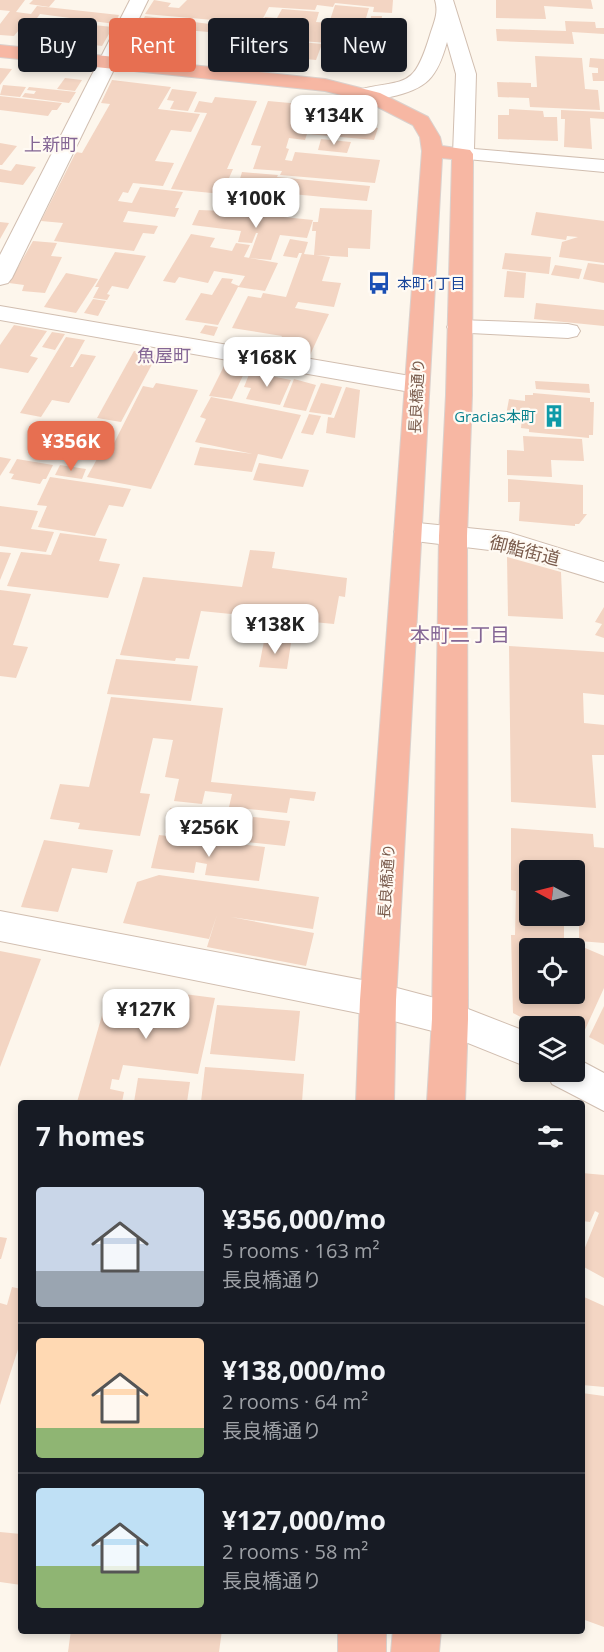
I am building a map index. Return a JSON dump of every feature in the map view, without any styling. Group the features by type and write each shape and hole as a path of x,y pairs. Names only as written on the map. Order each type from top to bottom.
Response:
{"highway":[{"name":"長良橋通り","path":"0,51 325,86 364,94 383,101 421,121 430,137 432,151 378,1000 375,1100"},
{"path":"432,151 463,154 459,395 453,536 450,1019 446,1100"},
{"path":"362,1634 362,1652"},
{"path":"416,1652 417,1634"}],"street":[{"path":"0,279 139,0"},
{"path":"364,94 397,91 421,80 427,72 445,7"},
{"path":"445,7 466,74 463,154 604,166"},
{"path":"0,314 416,385"},
{"path":"459,327 568,331"},
{"name":"御鮨街道","path":"408,532 507,542 604,572"},
{"path":"0,926 46,937 378,1000 450,1019 519,1047"},
{"path":"584,1082 604,1093"}],"building":[{"path":"0,0 25,0 16,12 31,14 37,6 119,15 118,18 109,18 109,23 97,22 97,18 70,18 40,14 37,18 18,18 18,31 14,36 0,35 0,24 10,11 0,10"},
{"path":"33,0 55,0 49,7 29,4"},
{"path":"154,0 171,3 168,7 179,8 187,0 393,0 392,13 373,12 374,7 335,3 333,7 317,5 315,10 269,7 263,18 208,19 145,14"},
{"path":"496,0 591,0 593,9 544,6 546,19 496,18"},
{"path":"335,5 369,8 366,18 331,18"},
{"path":"282,9 319,12 316,22 321,22 321,42 309,42 309,18 277,18"},
{"path":"565,21 595,22 596,28 604,28 604,34 572,32 574,44 497,41 496,29 566,31"},
{"path":"196,22 208,24 208,32 196,31"},
{"path":"97,25 109,27 109,34 102,46 97,45"},
{"path":"309,43 321,44 316,60 309,59"},
{"path":"535,56 582,58 585,89 598,90 600,110 530,107 529,98 498,97 497,82 531,83 531,87 537,87"},
{"path":"590,58 604,59 604,81 593,81 592,73 598,73 598,68 589,67"},
{"path":"0,68 12,69 0,85"},
{"path":"65,78 82,80 75,91 57,89"},
{"path":"112,80 171,87 158,109 200,114 191,132 171,130 155,161 174,163 163,186 133,183 128,193 123,192 118,201 132,203 140,187 183,192 175,208 179,208 175,217 128,211 123,222 158,226 154,234 143,233 134,251 54,241 63,223 41,221 76,152 82,153 110,104 101,103"},
{"path":"3,85 26,87 20,97 0,95"},
{"path":"29,87 76,92 69,103 22,97 25,93 34,94 36,91 27,90"},
{"path":"172,89 197,92 188,111 170,109 174,101 167,100"},
{"path":"0,96 62,103 48,116 0,110"},
{"path":"215,97 257,101 227,169 233,169 222,194 171,189 207,113 194,112 199,101 212,103"},
{"path":"268,101 345,108 363,116 360,124 311,120 310,122 378,128 374,140 307,134 305,140 289,138 286,148 289,149 285,160 292,161 295,152 380,160 375,183 280,175 282,171 253,169 261,146 251,145"},
{"path":"509,109 543,111 544,117 557,117 558,141 498,139 498,115 509,115"},
{"path":"561,110 604,112 604,119 590,118 592,149 564,147 565,119 561,119"},
{"path":"321,139 351,142 347,153 318,150"},
{"path":"0,143 17,146 2,165 0,165"},
{"path":"16,164 36,167 23,185 0,182 0,169 11,171"},
{"path":"242,172 370,186 367,201 237,189"},
{"path":"320,208 372,210 370,249 348,248 348,257 316,255 330,257 322,281 341,283 334,307 298,302 295,308 329,314 310,355 275,349 282,336 232,328 248,296 261,298 263,293 286,297 302,253 299,253 297,258 283,256 290,239 308,242 304,254 314,255 316,231 312,231 313,222 318,222"},
{"path":"199,210 313,220 307,238 280,235 271,260 249,258 258,233 252,243 238,242 241,231 192,225"},
{"path":"536,212 604,221 604,263 559,257 562,242 578,237 567,236 566,240 531,235"},
{"path":"0,222 9,223 0,239"},
{"path":"191,234 215,238 210,247 232,251 236,243 250,245 244,257 278,263 265,291 238,287 218,325 185,320 201,293 212,295 222,278 233,279 231,283 239,286 245,276 214,271 208,283 179,277 175,283 163,281"},
{"path":"33,241 57,243 51,256 62,257 45,293 22,291 24,285 9,283"},
{"path":"115,252 146,256 128,289 112,286 107,294 110,295 107,300 93,298 99,287 95,287"},
{"path":"505,253 551,257 549,274 502,269"},
{"path":"588,263 604,265 604,283 583,279"},
{"path":"555,265 582,269 579,279 551,275"},
{"path":"507,271 526,273 524,298 504,297"},
{"path":"66,273 98,279 76,313 44,307"},
{"path":"93,299 106,301 98,316 84,313"},
{"path":"536,303 604,310 604,326 534,319"},
{"path":"14,325 47,331 30,356 38,358 28,373 0,368 0,345"},
{"path":"205,325 218,327 214,336 200,333"},
{"path":"52,332 65,334 55,350 42,347"},
{"path":"66,337 85,340 70,367 73,367 81,354 96,356 69,403 52,400 41,417 20,413"},
{"path":"134,351 157,355 121,422 97,418"},
{"path":"224,366 246,369 232,399 209,396"},
{"path":"250,372 291,380 280,405 246,399 251,388 244,387"},
{"path":"294,379 316,385 306,411 283,407"},
{"path":"535,381 589,384 590,393 536,389"},
{"path":"156,383 198,390 151,489 87,477 97,459 66,454 73,442 111,449 143,386 153,388"},
{"path":"321,383 342,387 331,415 309,412"},
{"path":"346,387 360,390 355,438 326,433 328,417 334,418"},
{"name":"Gracias本町","path":"533,393 590,398 590,402 594,402 593,435 589,435 589,438 529,432 529,429 521,428 522,417 506,415 509,399 525,401 525,395 533,395"},
{"path":"211,397 301,415 282,459 258,454 252,472 194,465 200,447 253,454 195,442 206,419 200,417"},
{"path":"309,414 321,416 313,435 301,433"},
{"path":"523,436 582,439 584,461 551,460 552,477 507,475 507,450 524,451"},
{"path":"0,457 11,459 0,476"},
{"path":"17,459 53,465 46,479 43,479 40,484 11,479 14,474 9,473"},
{"path":"259,463 309,470 303,487 253,480"},
{"path":"60,465 86,469 82,479 55,475"},
{"path":"50,477 131,489 123,507 109,505 95,536 38,527 47,506 37,505"},
{"path":"508,479 583,485 583,514 587,514 575,526 519,521 520,502 508,502"},
{"path":"0,506 38,511 31,529 54,532 46,552 0,546"},
{"path":"60,533 107,539 99,561 120,564 108,598 7,586 21,552 51,555"},
{"path":"250,550 275,552 272,568 347,578 345,597 339,596 334,624 201,611 189,659 176,658 175,661 120,655 143,577 242,587"},
{"path":"0,552 11,553 0,580"},
{"path":"507,557 561,572 563,619 508,616"},
{"path":"0,590 31,594 13,645 28,647 16,678 0,676"},
{"path":"604,607 604,638 595,635 602,624 595,622"},
{"path":"264,641 291,643 287,669 259,667"},
{"path":"509,646 604,652 604,695 583,693 584,723 604,725 604,755 592,755 596,808 511,802"},
{"path":"116,659 198,666 191,701 107,694"},
{"path":"111,697 223,708 211,782 316,792 314,801 290,798 287,813 229,807 232,794 205,791 202,804 174,801 179,779 165,777 173,740 153,738 140,793 150,794 140,836 78,829 80,823 50,819 60,784 89,787"},
{"path":"170,808 248,817 243,841 165,833"},
{"path":"253,817 290,821 285,846 247,842"},
{"path":"511,828 593,834 594,847 604,848 604,943 585,941 585,938 579,938 579,926 585,926 585,860 519,860 519,926 564,926 564,938 519,938 519,1004 585,1004 585,948 604,956 604,988 585,1030 585,1016 519,1016 513,1013 511,935 515,935 516,891 511,890"},
{"path":"159,835 265,847 259,881 205,875 207,864 196,862 194,873 151,868"},
{"path":"44,840 113,850 107,873 72,868 58,912 21,907"},
{"path":"159,875 319,897 313,929 231,917 314,933 306,966 207,947 217,915 209,939 123,923 137,882"},
{"path":"0,951 41,959 0,1067"},
{"path":"161,991 215,998 198,1074 123,1065 119,1080 112,1079 110,1089 124,1092 122,1100 78,1100 105,1005 111,1006 115,994 158,1000"},
{"path":"217,1005 300,1011 295,1061 210,1054"},
{"path":"604,1006 604,1045 589,1037"},
{"path":"205,1067 304,1074 302,1100 201,1100"},
{"path":"138,1078 190,1082 187,1100 134,1100"},
{"path":"585,1173 604,1175 604,1278 585,1268 585,1248 599,1213 595,1211 590,1222 585,1221"},
{"path":"0,1237 7,1238 1,1259 0,1259"},
{"path":"12,1287 18,1288 18,1349 0,1405 0,1303 7,1305"},
{"path":"585,1297 604,1306 604,1387 585,1385"},
{"path":"585,1393 604,1396 604,1627 585,1620"},
{"path":"0,1532 18,1534 18,1585 0,1582"},
{"path":"70,1634 221,1634 219,1652 68,1652"}],"place":[{"name":"本町1丁目","path":"379,283"},
{"name":"Gracias本町","path":"554,416"}],"district":[{"name":"上新町","path":"51,144"},
{"name":"魚屋町","path":"164,355"},
{"name":"本町二丁目","path":"460,634"}]}
